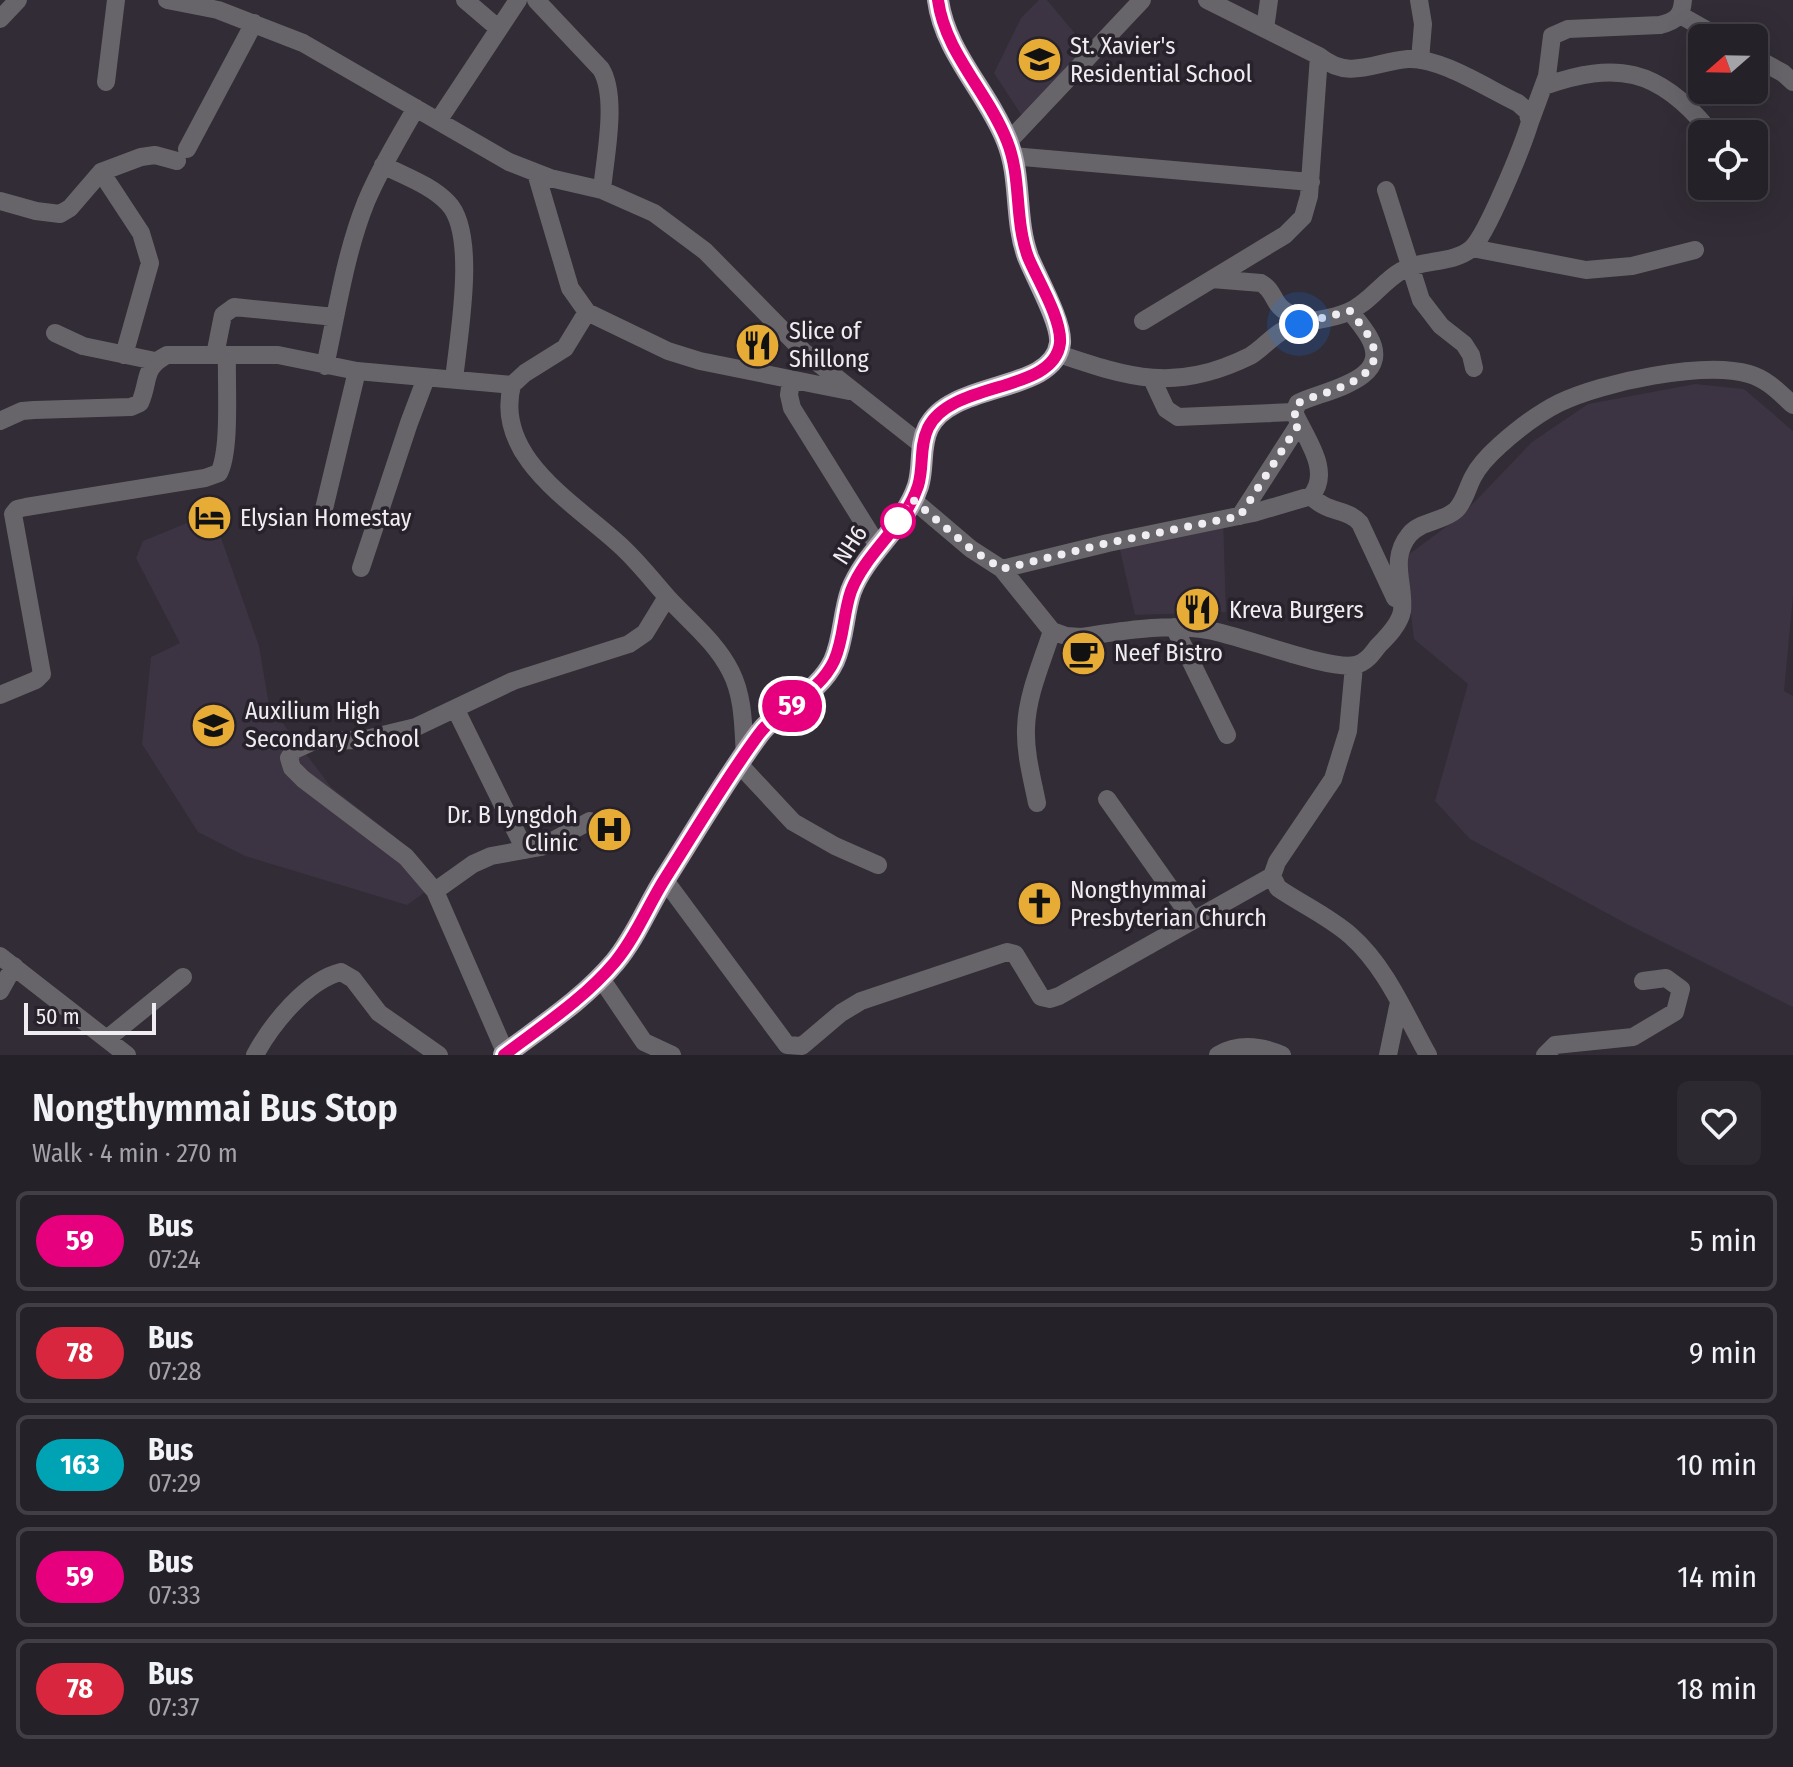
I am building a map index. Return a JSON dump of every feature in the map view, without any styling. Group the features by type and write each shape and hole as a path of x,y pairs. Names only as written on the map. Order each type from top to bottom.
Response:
{"highway":[{"path":"938,0 949,38 993,110 1010,149 1022,238 1057,326 1060,343 1056,353"},
{"name":"NH6","path":"505,1054 583,995 600,977 630,940 664,879 761,731 818,684 833,664 841,643 851,592 878,546 912,499 919,483 922,445 938,414 953,402 1038,372 1056,353"}],"street":[{"path":"0,19 18,0"},
{"path":"106,82 116,0"},
{"path":"167,0 218,10 330,56 509,162 536,173 602,190 654,213 676,227 734,278 804,352 922,445"},
{"path":"465,0 499,29"},
{"path":"438,121 518,0"},
{"path":"536,0 607,79 609,104 602,190"},
{"path":"1010,149 1142,0"},
{"path":"1207,0 1319,56 1331,66 1343,69 1420,60 1437,64 1518,103 1527,111 1530,122"},
{"path":"1265,29 1269,0"},
{"path":"1419,0 1423,24 1420,60"},
{"path":"1056,353 1119,374 1152,379 1184,377 1229,365 1252,354 1286,329 1350,311 1399,272 1411,266 1460,255 1472,248 1497,202 1544,86 1552,36 1559,31 1660,25 1673,22 1682,8 1703,24"},
{"path":"1,203 60,214 70,208 101,172 141,157 182,155 254,23"},
{"path":"1143,321 1295,226 1303,217 1311,182 1319,56"},
{"path":"1768,65 1793,82"},
{"path":"1544,86 1599,71 1643,77 1669,91 1700,120"},
{"path":"325,366 365,204 383,165 416,108"},
{"path":"1010,149 1311,182"},
{"path":"383,165 437,193 458,218 465,257 454,380"},
{"path":"101,172 141,233 150,263 124,355"},
{"path":"536,173 570,288 587,312 668,351 700,361 852,392"},
{"path":"1386,190 1421,300 1441,326 1464,344 1474,368"},
{"path":"1472,248 1586,270 1632,266 1695,250"},
{"path":"1212,279 1261,283 1268,287 1278,305 1286,311 1316,320"},
{"path":"0,695 36,680 42,674 13,514 17,509 205,478 219,473 225,444 221,355 223,315 234,307 335,317"},
{"path":"1240,516 1297,418 1298,403 1354,382 1373,364 1374,350 1369,337 1350,311"},
{"path":"587,312 565,348 512,385 509,396 512,422 526,458 539,474 622,547 719,651 739,689 742,760 793,822 835,846 878,865"},
{"path":"55,333 83,346 155,361"},
{"path":"0,421 34,410 131,407 140,403 149,368 167,355 278,355 357,371 512,385"},
{"path":"912,499 971,549 1002,569 1052,631 1081,637 1174,627 1213,631 1326,662 1354,666 1367,659 1402,613 1398,555 1411,532 1460,507 1474,475 1484,462 1539,414 1584,393 1628,382 1718,370 1752,374 1771,385 1793,405"},
{"path":"323,513 357,371"},
{"path":"361,568 426,378"},
{"path":"1152,379 1166,409 1178,417 1297,418"},
{"path":"791,380 789,395 792,408 878,546"},
{"path":"1002,569 1240,516 1311,496 1318,482 1317,463 1313,448 1297,418"},
{"path":"1311,496 1323,508 1354,516 1360,523 1402,613"},
{"path":"505,1054 435,891 406,857 303,779 292,768 289,758 294,750 314,741 362,740 416,727 537,672 638,639 667,597"},
{"path":"1174,627 1227,735"},
{"path":"1037,803 1028,762 1026,728 1029,705 1052,631"},
{"path":"664,879 780,1050 802,1046 841,1013 861,1001 1007,952 1015,954 1023,963 1041,997 1050,999 1272,876 1277,862 1333,779 1348,731 1354,666"},
{"path":"456,710 525,850"},
{"path":"1107,799 1192,919"},
{"path":"435,891 473,864 491,856 555,841 590,821"},
{"path":"1272,876 1278,888 1348,933 1367,951 1428,1055"},
{"path":"0,991 7,961 127,1055"},
{"path":"255,1055 277,1021 315,983 341,972 353,979 379,1013 439,1055"},
{"path":"108,1038 183,977"},
{"path":"600,977 635,1032 644,1042 667,1054"},
{"path":"1545,1055 1555,1045 1633,1037 1675,1012 1681,989 1666,978 1643,981"},
{"path":"1388,1055 1399,1002"},
{"path":"1218,1055 1243,1047 1262,1047 1282,1055"}],"shaded area":[{"name":"St. Xavier's Residential School","path":"1039,0 1047,0 1087,48 1026,122 994,73 1021,18"},
{"path":"1695,384 1744,389 1793,431 1793,596 1784,691 1793,696 1793,1007 1625,923 1470,839 1435,801 1468,684 1414,639 1404,558 1462,515 1532,442 1588,404"},
{"path":"1223,518 1226,612 1135,615 1116,533"},
{"name":"Auxilium High Secondary School","path":"192,521 219,532 259,646 269,705 331,787 394,836 439,882 407,905 245,856 198,832 142,744 151,657 180,643 136,558 143,541"}],"bus line":[{"name":"59","path":"504,1055 583,995 617,960 664,879 761,731 818,684 833,664 841,643 851,592 864,566 912,499 919,483 922,445 938,414 953,402 1038,372 1056,353 1060,343 1057,326 1022,238 1015,173 1008,142 993,110 949,38 938,0"}],"place":[{"name":"St. Xavier's Residential School","path":"1039,60"},
{"name":"Slice of Shillong","path":"758,345"},
{"name":"Elysian Homestay","path":"209,518"},
{"name":"Kreva Burgers","path":"1198,610"},
{"name":"Neef Bistro","path":"1083,653"},
{"name":"Auxilium High Secondary School","path":"214,725"},
{"name":"Dr. B Lyngdoh Clinic","path":"609,829"},
{"name":"Nongthymmai Presbyterian Church","path":"1039,904"}],"route":[{"path":"898,521 912,499 950,533 1002,569 1240,516 1299,424 1294,412 1298,403 1354,382 1373,364 1374,350 1369,337 1350,311 1299,324"}]}
